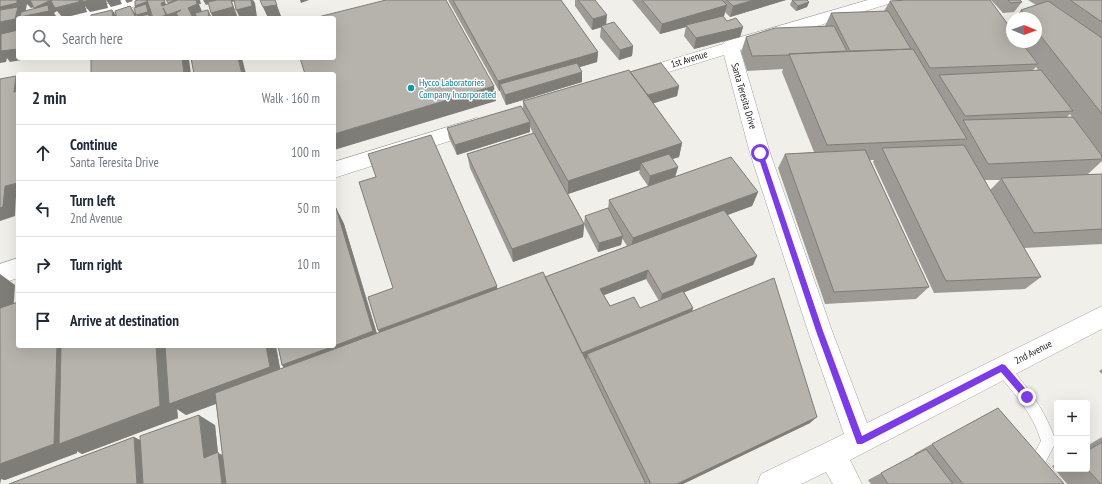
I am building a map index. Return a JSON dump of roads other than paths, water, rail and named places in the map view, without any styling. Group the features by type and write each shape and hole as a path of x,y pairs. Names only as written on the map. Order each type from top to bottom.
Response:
{"street":[{"path":"80,16 142,0"},
{"name":"1st Avenue","path":"620,80 885,0"},
{"name":"Santa Teresita Drive","path":"730,46 760,153 820,331 860,441"},
{"path":"336,169 492,120"},
{"path":"0,274 16,269"},
{"name":"2nd Avenue","path":"771,484 860,441 1102,317"},
{"path":"832,455 848,484"}],"lane":[{"path":"1002,368 1027,397 1045,426 1050,442 1037,462 1056,484"}],"place":[{"name":"Hycco Laboratories Company Incorporated","path":"411,88"}]}
